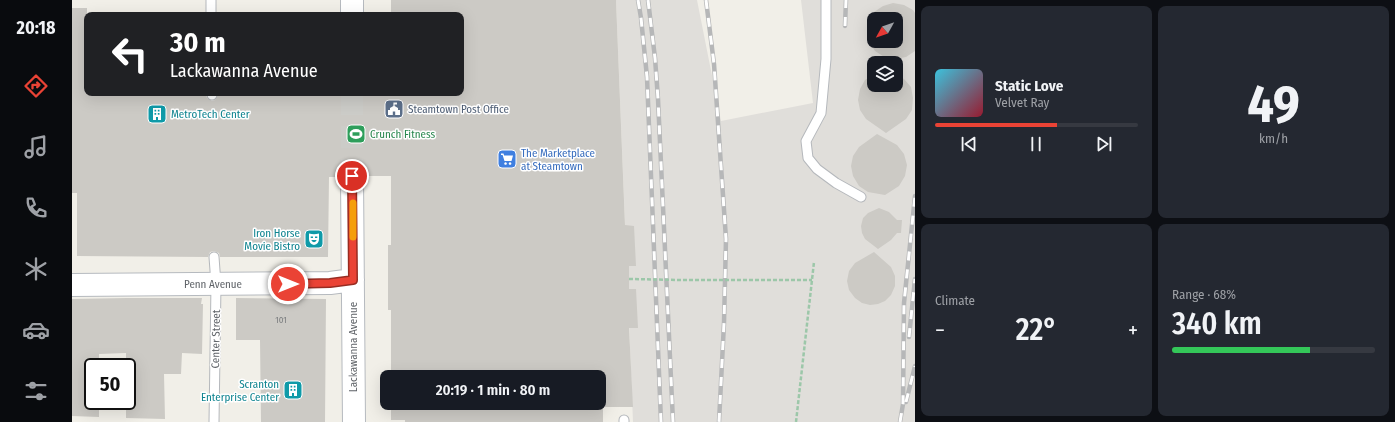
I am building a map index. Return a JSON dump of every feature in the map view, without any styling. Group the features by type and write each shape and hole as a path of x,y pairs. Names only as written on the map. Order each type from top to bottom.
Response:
{"main road":[{"path":"352,0 352,12"},
{"name":"Lackawanna Avenue","path":"352,176 354,422"},
{"name":"Penn Avenue","path":"72,285 330,283 353,280"}],"lane":[{"path":"211,0 211,12"},
{"path":"826,0 826,59 821,113 806,141 808,158 817,169 836,183 860,197"},
{"name":"Center Street","path":"214,257 216,284 214,422"}],"path":[{"path":"796,422 814,262"},
{"path":"629,279 812,280"}],"shaded area":[{"path":"616,0 697,0 721,121 813,103 801,0 915,0 915,422 633,422"}],"building":[{"name":"The Marketplace at Steamtown","path":"391,0 616,0 625,225 634,226 636,266 629,266 629,289 636,289 638,328 629,328 633,407 606,407 606,370 391,370 391,310 388,310 388,245 391,245 391,176 364,176 363,170 358,166 346,166 341,171 340,177 329,177 328,257 220,257 219,253 214,251 210,252 208,257 77,256 77,193 72,193 72,8 87,8 87,12 84,12 84,96 206,96 212,101 215,100 217,96 464,96 464,12 391,12"},
{"path":"893,3 904,5 913,10 915,13 915,51 903,58 903,56 883,56 875,51 873,48 903,48 903,12 874,12 883,6"},
{"path":"903,78 911,87 913,98 912,110 906,119 886,133 866,119 860,110 858,100 860,89 867,79 867,92 903,92"},
{"path":"877,134 897,145 904,154 907,165 905,176 899,186 885,195 868,192 859,186 853,176 851,166 853,156 859,147"},
{"path":"879,208 889,212 897,220 902,220 901,233 897,233 891,240 878,249 865,239 861,226 863,218 868,213"},
{"path":"874,252 891,267 895,276 895,286 891,295 885,301 870,305 862,303 855,298 849,290 847,281 849,271 855,263"},
{"path":"202,298 202,354 182,353 181,374 164,374 165,419 126,418 126,410 136,410 136,358 126,358 126,353 99,354 99,358 84,358 84,410 99,410 99,417 72,416 72,299"},
{"path":"236,298 326,299 325,422 261,422 260,340 236,340"},
{"name":"The Marketplace at Steamtown","path":"391,410 603,410 603,422 405,422 405,420 391,420"}],"tunnel":[{"path":"352,96 352,177"}],"railway":[{"path":"638,0 647,77 661,422"},
{"path":"648,0 658,99 673,422"},
{"path":"706,0 714,64 726,239 724,323 719,422"},
{"path":"845,26 846,0"},
{"path":"900,422 903,404 904,303 915,196"},
{"path":"909,337 915,279"},
{"path":"906,402 915,366"}],"slow traffic":[{"path":"353,203 353,237"}],"place":[{"name":"Steamtown Post Office","path":"394,109"},
{"name":"MetroTech Center","path":"157,114"},
{"name":"Crunch Fitness","path":"356,134"},
{"name":"The Marketplace at Steamtown","path":"507,159"},
{"name":"Iron Horse Movie Bistro","path":"314,239"},
{"name":"Scranton Enterprise Center","path":"293,390"}],"route":[{"path":"288,284 330,283 353,280 352,176"}]}
